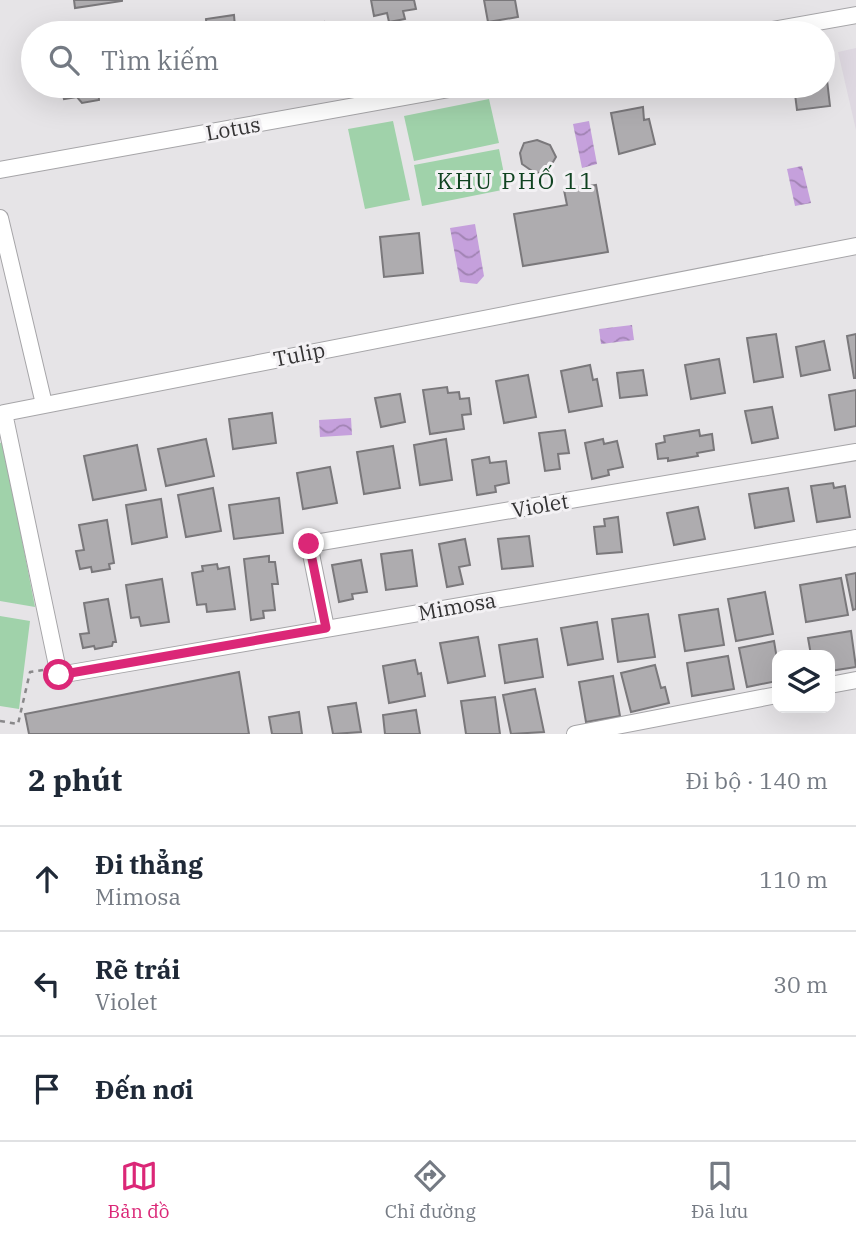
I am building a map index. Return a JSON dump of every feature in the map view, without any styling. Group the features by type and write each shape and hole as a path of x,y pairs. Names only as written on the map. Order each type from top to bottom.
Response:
{"street":[{"path":"823,21 856,15"},
{"name":"Lotus","path":"0,170 399,98"},
{"path":"0,218 44,404"},
{"name":"Tulip","path":"58,671 4,413 856,246"},
{"name":"Violet","path":"326,628 309,544 856,452"},
{"name":"Mimosa","path":"58,671 856,538"},
{"path":"835,684 856,680"},
{"path":"582,733 772,696"}],"path":[{"path":"0,721 18,724 30,673 58,671"}],"shaded area":[{"path":"856,48 856,130 838,52"}],"green space":[{"path":"489,99 499,143 414,161 404,116"},
{"path":"393,121 410,200 365,209 348,129"},
{"path":"499,149 507,189 422,206 414,165"},
{"path":"3,442 35,607 0,601 0,443"},
{"path":"0,616 30,621 19,709 0,706"}],"water":[{"path":"589,121 597,164 582,168 573,124"},
{"path":"802,166 811,203 795,206 787,169"},
{"path":"475,224 484,276 477,284 460,282 450,228"},
{"path":"632,325 634,340 601,344 599,329"},
{"path":"351,418 352,435 320,437 319,420"}],"building":[{"path":"74,0 122,0 122,1 75,8"},
{"path":"371,0 414,0 416,9 403,11 405,19 389,21 387,13 374,16"},
{"path":"484,0 515,0 518,17 488,21"},
{"path":"234,15 234,21 206,21"},
{"path":"78,98 99,98 99,100 82,103"},
{"path":"796,98 829,98 830,106 797,110"},
{"path":"643,107 644,120 649,119 655,144 619,154 611,113"},
{"path":"537,140 550,145 556,157 547,172 535,173 522,164 520,153 524,143"},
{"path":"596,185 608,252 523,266 514,214 567,205 564,190"},
{"path":"419,233 423,273 384,277 380,237"},
{"path":"776,334 783,377 754,382 747,338"},
{"path":"856,334 856,378 854,378 847,336"},
{"path":"824,341 830,370 801,376 796,347"},
{"path":"719,359 725,393 691,399 685,365"},
{"path":"590,365 593,380 597,379 602,406 569,412 561,371"},
{"path":"643,370 647,395 620,398 617,373"},
{"path":"528,375 536,417 504,423 496,381"},
{"path":"447,387 448,393 459,392 460,399 469,398 471,414 462,415 464,429 430,434 423,390"},
{"path":"856,390 856,426 835,430 829,395"},
{"path":"400,394 405,422 381,427 375,398"},
{"path":"772,407 778,438 752,443 745,411"},
{"path":"272,413 276,443 233,449 229,419"},
{"path":"565,430 569,453 558,454 560,469 545,471 539,433"},
{"path":"699,430 700,436 712,434 714,450 697,453 698,456 668,461 668,458 658,459 656,444 665,442 664,436"},
{"path":"206,439 214,476 166,486 158,449"},
{"path":"446,439 452,480 420,485 414,445"},
{"path":"603,439 604,444 617,441 623,467 608,470 609,475 592,479 585,443"},
{"path":"137,445 146,490 93,500 84,456"},
{"path":"393,446 400,488 364,494 357,452"},
{"path":"489,457 490,463 506,461 509,483 495,486 496,492 477,495 472,460"},
{"path":"330,467 337,503 303,509 297,473"},
{"path":"833,483 834,488 845,486 850,517 817,522 811,486"},
{"path":"213,488 221,531 186,537 178,495"},
{"path":"788,488 794,521 755,528 749,494"},
{"path":"279,498 283,533 234,539 229,505"},
{"path":"161,499 167,537 132,544 126,505"},
{"path":"698,507 705,539 674,545 667,513"},
{"path":"618,517 622,552 597,554 594,527 605,526 604,519"},
{"path":"107,520 114,563 109,564 110,569 92,572 91,567 80,569 76,551 84,550 79,525"},
{"path":"529,536 533,566 502,569 498,539"},
{"path":"465,539 470,565 459,567 463,584 447,587 439,544"},
{"path":"412,550 417,586 386,590 381,554"},
{"path":"269,556 269,562 275,562 278,584 272,584 275,610 263,611 264,618 251,620 244,559"},
{"path":"361,560 367,592 352,594 353,599 339,602 332,565"},
{"path":"217,564 218,569 229,567 235,609 207,612 206,604 197,605 192,573 203,571 202,566"},
{"path":"856,573 856,609 853,610 846,575"},
{"path":"841,578 848,615 806,622 800,585"},
{"path":"162,579 169,622 141,626 139,617 131,618 126,585"},
{"path":"765,592 773,634 736,641 728,599"},
{"path":"108,599 116,642 113,642 112,646 83,648 80,634 89,633 84,603"},
{"path":"718,609 724,645 685,651 679,615"},
{"path":"648,614 655,657 618,662 612,619"},
{"path":"597,622 603,659 568,665 561,628"},
{"path":"851,631 856,667 835,670 835,650 810,650 808,638"},
{"path":"478,637 485,676 448,683 440,643"},
{"path":"537,639 543,677 505,683 499,645"},
{"path":"774,641 772,682 747,687 739,648"},
{"path":"728,656 734,689 692,696 687,663"},
{"path":"415,660 418,674 421,673 425,696 389,703 383,666"},
{"path":"655,665 661,688 665,687 669,703 631,712 621,673"},
{"path":"239,672 249,734 29,734 25,714"},
{"path":"613,676 620,716 586,722 579,682"},
{"path":"535,689 544,732 511,734 503,695"},
{"path":"495,697 500,734 466,734 461,701"},
{"path":"356,703 361,732 333,734 328,707"},
{"path":"416,710 420,734 385,734 383,715"},
{"path":"299,712 302,734 272,734 269,717"}],"district":[{"name":"KHU PHỐ 11","path":"516,180"}],"route":[{"path":"59,675 326,628 309,544"}]}
